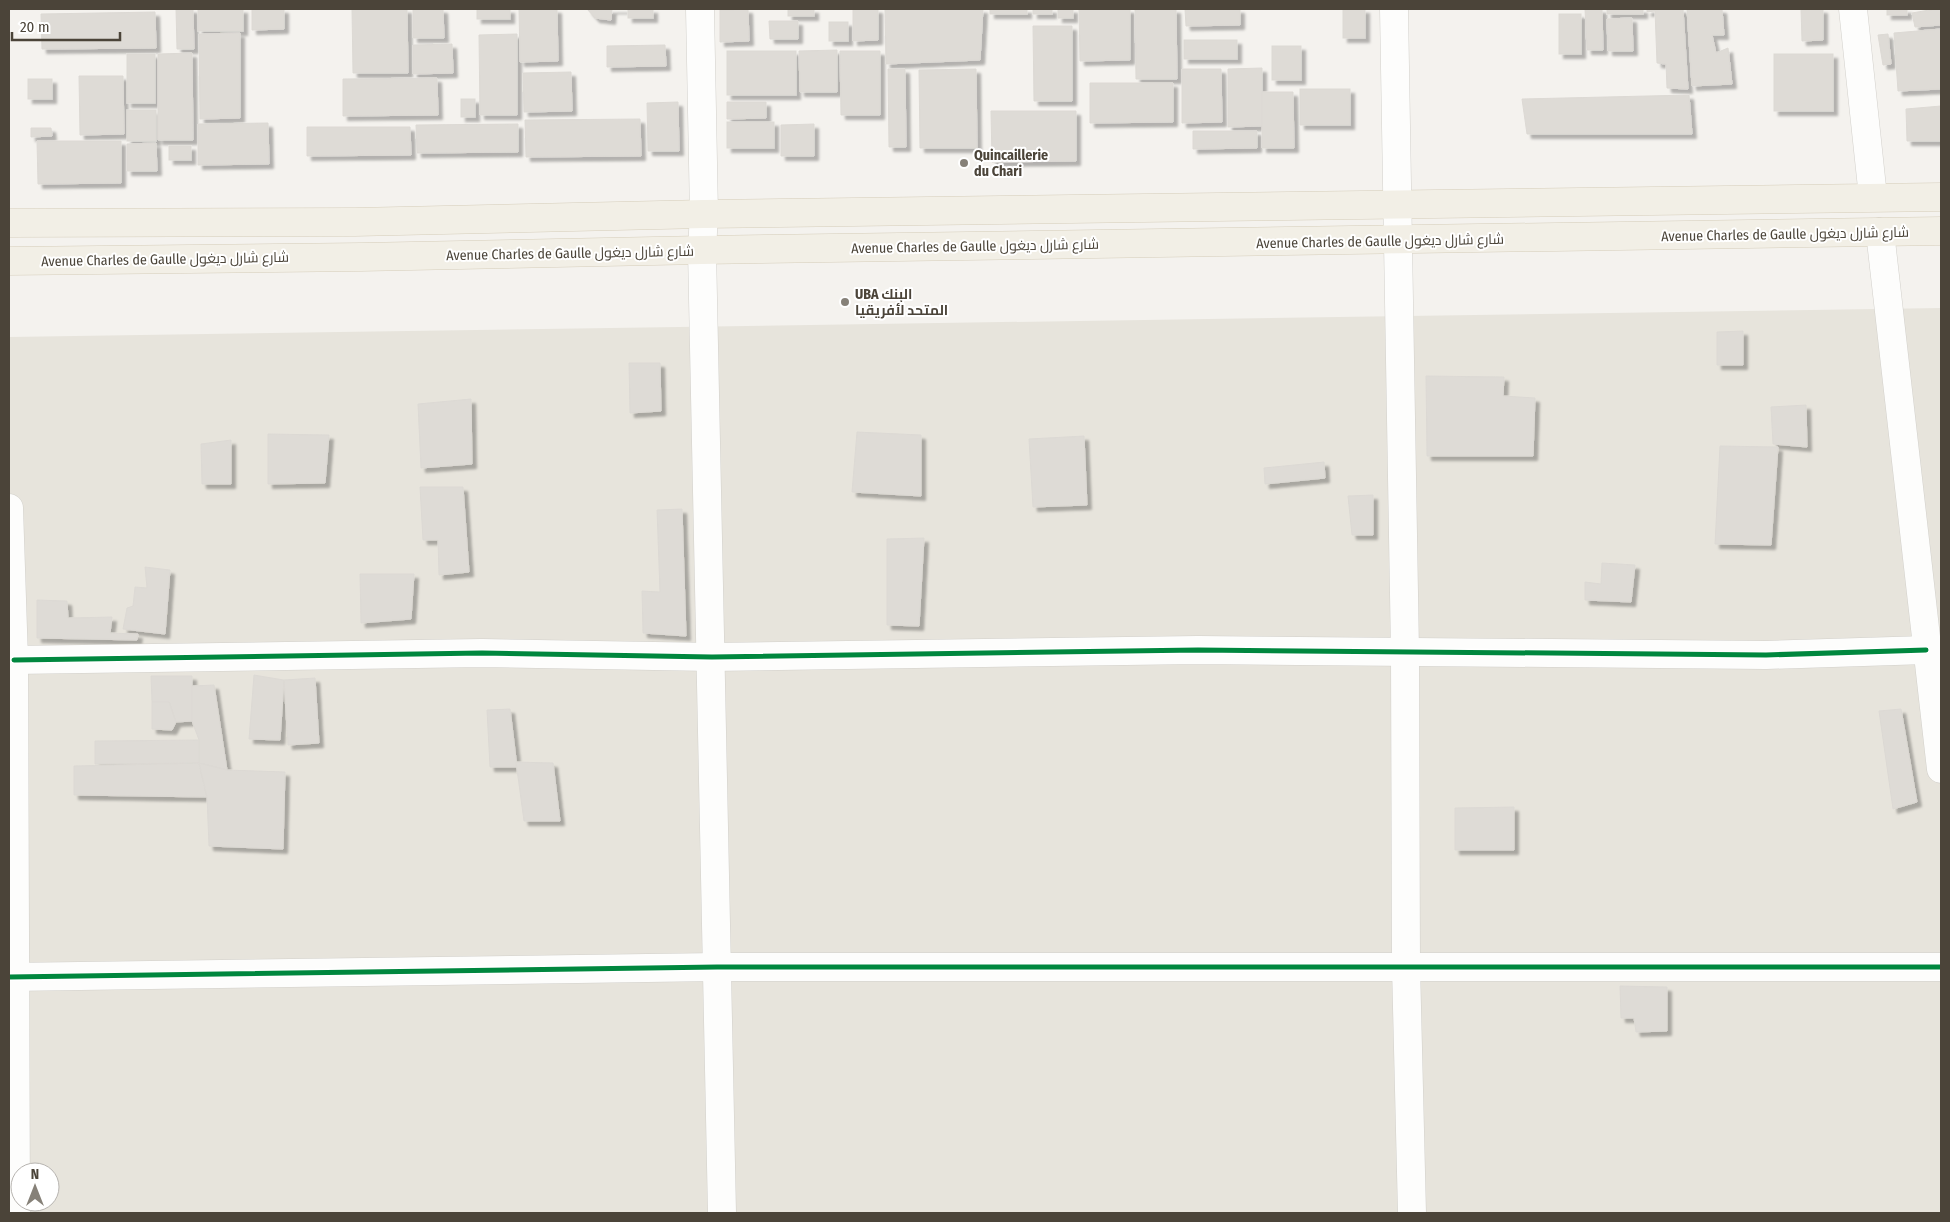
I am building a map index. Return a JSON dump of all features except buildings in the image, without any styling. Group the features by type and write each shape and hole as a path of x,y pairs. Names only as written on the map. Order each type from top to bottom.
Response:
{"main road":[{"path":"9,224 355,222 704,214 1398,206 1941,197"},
{"name":"Avenue Charles de Gaulle شارع شارل ديغول","path":"9,261 1397,241 1941,231"}],"street":[{"path":"700,9 704,214 702,250 712,657 722,1213"},
{"path":"1394,9 1405,652 1406,966 1412,1213"},
{"path":"1853,9 1873,197"},
{"path":"1880,232 1941,769"},
{"path":"9,508 12,643 12,976 16,1213"},
{"path":"12,643 712,657 1198,650 1766,655 1926,650"},
{"path":"12,976 717,967 1941,967"}],"shaded area":[{"path":"1941,308 1941,1213 9,1213 9,337"}],"cycle path":[{"path":"14,660 482,653 712,657 1198,650 1766,655 1926,650"},
{"path":"9,977 717,967 1941,967"}],"place":[{"name":"Quincaillerie du Chari","path":"964,163"},
{"name":"UBA البنك المتحد لأفريقيا","path":"845,302"}]}
